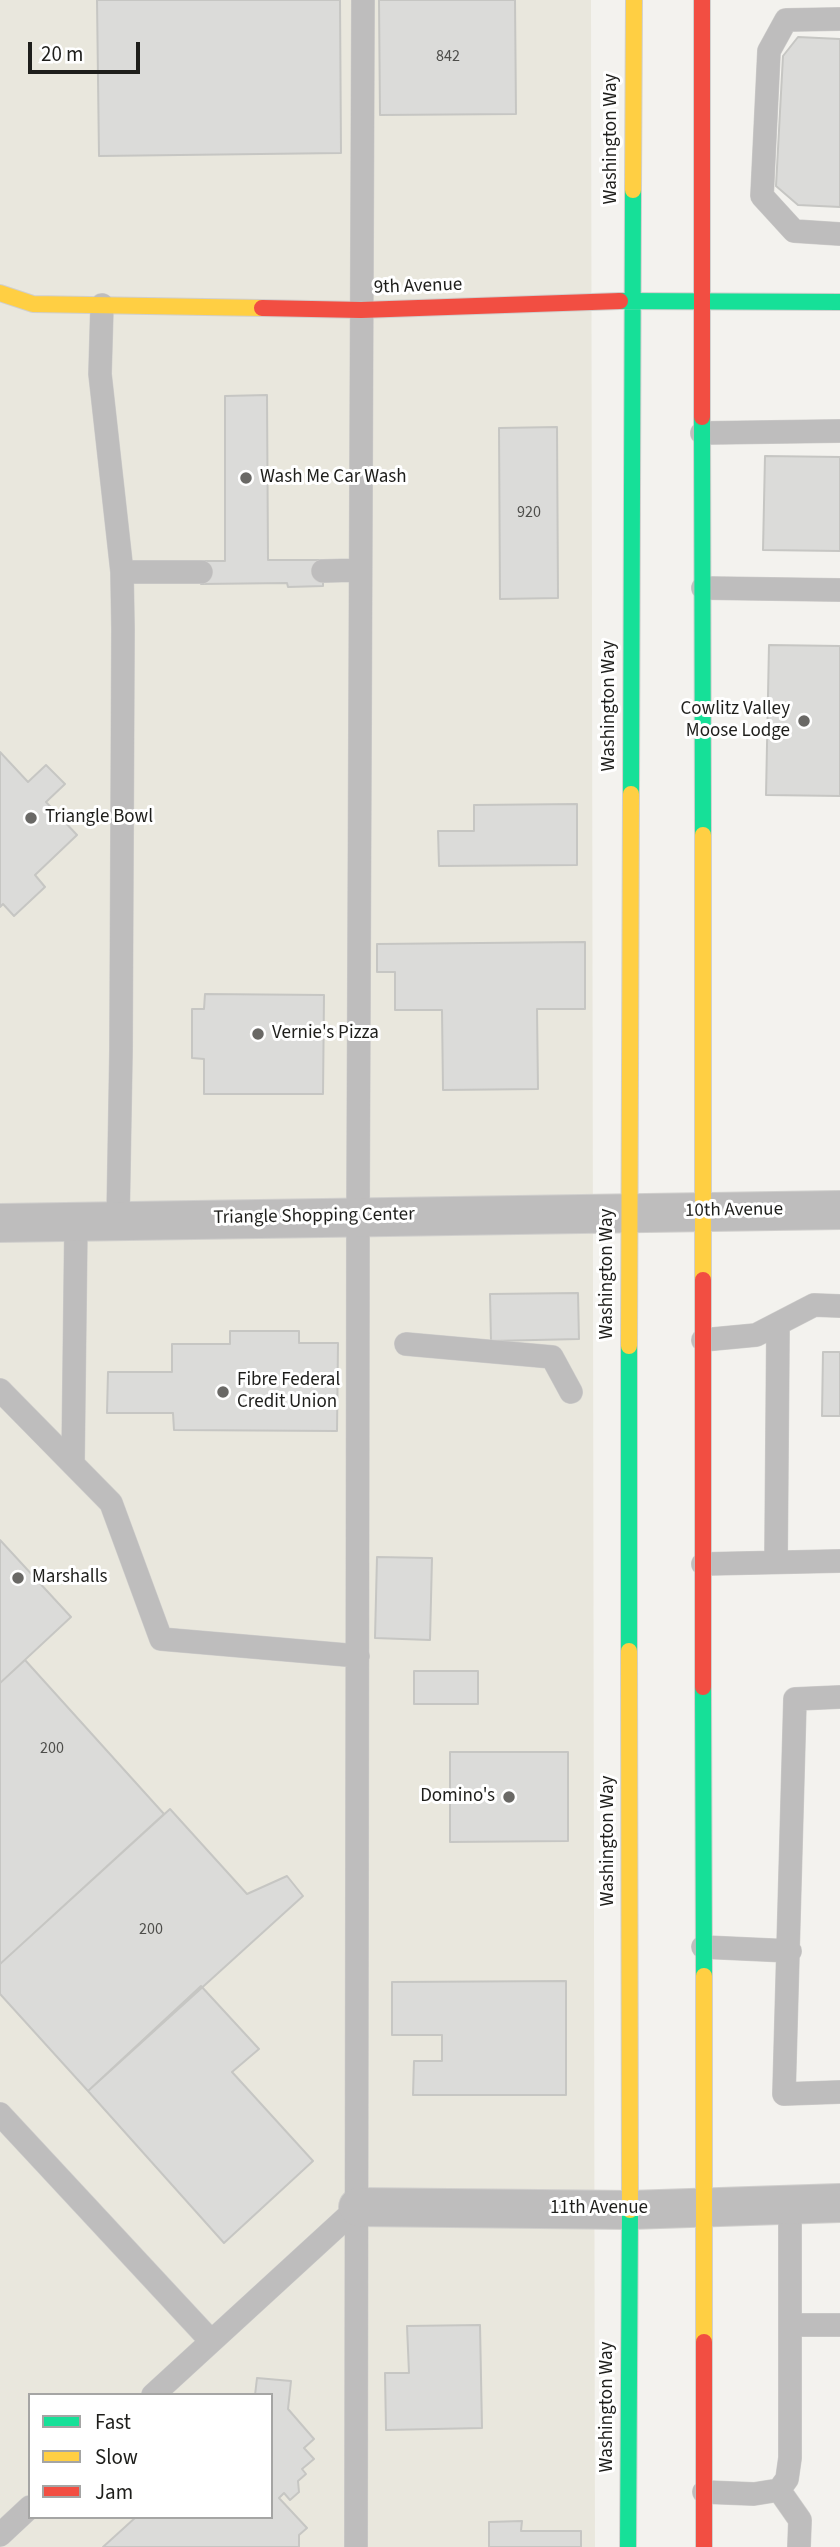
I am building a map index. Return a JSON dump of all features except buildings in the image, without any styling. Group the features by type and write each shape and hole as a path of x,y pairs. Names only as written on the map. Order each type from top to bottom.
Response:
{"main road":[{"name":"Washington Way","path":"628,2547 629,1213 634,0"},
{"path":"702,0 704,2547"},
{"name":"9th Avenue","path":"0,293 33,304 361,310 633,301 840,302"}],"street":[{"name":"10th Avenue","path":"629,1213 840,1210"},
{"name":"Triangle Shopping Center","path":"0,1223 629,1213"},
{"name":"11th Avenue","path":"358,2207 630,2210 840,2203"}],"lane":[{"path":"356,2547 363,0"},
{"path":"840,19 786,20 769,51 762,196 794,232 840,234"},
{"path":"102,305 100,374 122,572 124,781 118,1222"},
{"path":"702,433 840,431"},
{"path":"323,571 360,570"},
{"path":"122,572 201,572"},
{"path":"703,588 840,590"},
{"path":"73,1464 76,1222"},
{"path":"703,1340 756,1335 814,1305 840,1306"},
{"path":"776,1562 778,1324"},
{"path":"406,1344 552,1357 571,1392"},
{"path":"0,1390 111,1503 161,1639 358,1656"},
{"path":"703,1564 840,1561"},
{"path":"840,1696 795,1699 785,2094 840,2092"},
{"path":"703,1947 790,1951"},
{"path":"0,2114 211,2341"},
{"path":"704,2492 754,2494 779,2490 787,2479 790,2458 790,2204"},
{"path":"155,2393 358,2207"},
{"path":"790,2325 840,2325"},
{"path":"779,2490 800,2520 799,2547"},
{"path":"0,2535 28,2509"}],"shaded area":[{"path":"0,0 591,0 595,2547 0,2547"}],"traffic: fast":[{"path":"631,794 633,190"},
{"path":"620,301 840,302"},
{"path":"702,417 703,835"},
{"path":"629,1346 629,1651"},
{"path":"703,1687 704,1976"},
{"path":"628,2547 630,2210"}],"traffic: slow":[{"path":"633,190 634,0"},
{"path":"0,293 33,304 262,308"},
{"path":"629,1346 631,794"},
{"path":"703,835 703,1280"},
{"path":"629,1651 630,2210"},
{"path":"704,1976 704,2342"}],"traffic: jam":[{"path":"702,0 702,417"},
{"path":"262,308 361,310 620,301"},
{"path":"703,1280 703,1687"},
{"path":"704,2342 704,2547"}],"place":[{"name":"Wash Me Car Wash","path":"246,478"},
{"name":"Cowlitz Valley Moose Lodge","path":"804,721"},
{"name":"Triangle Bowl","path":"31,818"},
{"name":"Vernie's Pizza","path":"258,1034"},
{"name":"Fibre Federal Credit Union","path":"223,1392"},
{"name":"Marshalls","path":"18,1578"},
{"name":"Domino's","path":"509,1797"}]}
